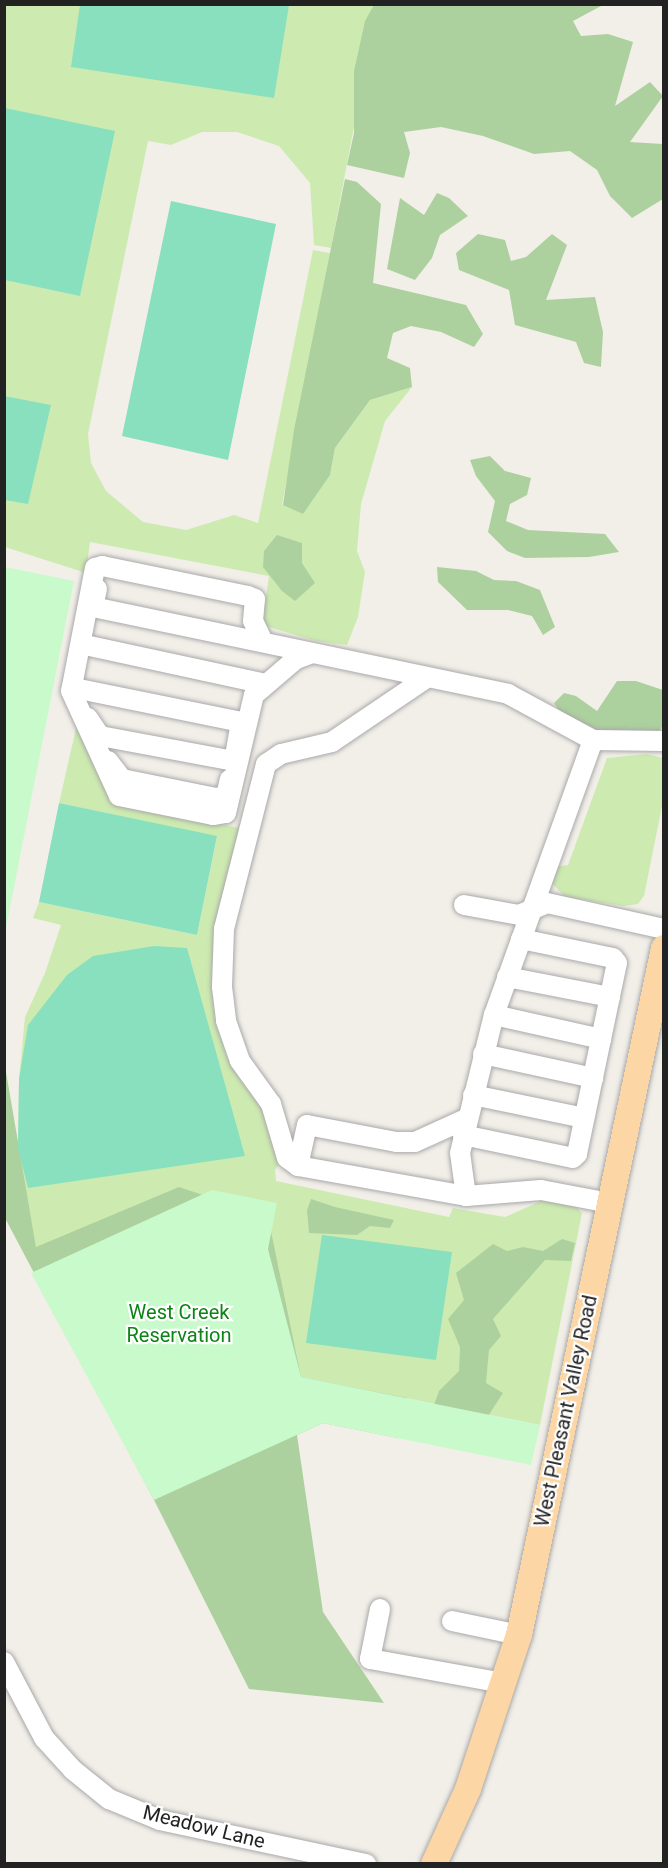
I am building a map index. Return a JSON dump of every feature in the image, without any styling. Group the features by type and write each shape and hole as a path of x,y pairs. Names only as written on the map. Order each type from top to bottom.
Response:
{"main road":[{"name":"West Pleasant Valley Road","path":"435,1863 468,1789 519,1635 663,948"}],"street":[{"path":"79,689 241,722 228,793 221,798 122,779 111,766 94,733 79,689 85,645 102,566"},
{"path":"263,642 253,621 255,599 102,566 95,568 90,580 71,691 76,709 119,796 213,815 226,813 254,695 296,659 310,654"},
{"path":"93,607 263,642 425,679 508,694 593,740 663,741"},
{"path":"85,645 265,684"},
{"path":"425,679 332,742 281,754 266,764 240,856 224,929 222,987 226,1021 240,1061 271,1104 287,1158 298,1166 466,1196 541,1190 610,1203"},
{"path":"94,733 234,762"},
{"path":"466,1196 460,1170 465,1127 483,1054 507,977 593,740"},
{"path":"464,905 519,915 547,903 663,929"},
{"path":"298,1166 307,1125 396,1142 415,1142 465,1127 573,1158 584,1118 617,963 613,958 521,939"},
{"path":"507,977 610,997"},
{"path":"494,1015 601,1039"},
{"path":"483,1054 593,1078"},
{"path":"472,1095 584,1118"},
{"path":"380,1609 370,1659 504,1683"},
{"path":"452,1621 519,1635"},
{"name":"Meadow Lane","path":"4,1662 44,1738 74,1770 109,1799 160,1820 366,1863"}],"green space":[{"path":"4,5 377,5 331,248 314,245 310,183 279,146 237,132 202,132 171,145 148,141 88,434 91,463 106,491 143,522 186,530 234,515 258,523 313,250 330,253 282,505 330,475 335,448 370,400 412,387 385,421 361,504 357,551 365,572 358,617 347,645 316,641 262,625 269,576 90,542 86,573 5,547"},
{"path":"80,5 289,5 274,98 71,67"},
{"path":"374,5 603,5 573,21 581,36 608,34 633,42 615,106 650,82 663,96 630,142 663,144 663,199 632,218 610,196 597,170 570,151 534,154 483,136 441,127 404,132 410,153 404,178 347,165 354,133 354,71 365,21"},
{"path":"5,108 115,131 80,296 5,280"},
{"path":"345,179 357,182 381,204 373,283 466,305 483,334 474,347 441,332 411,326 393,333 387,358 410,368 412,387 370,400 335,448 330,475 303,514 283,505 294,430"},
{"path":"437,193 449,198 468,216 440,235 432,258 415,280 387,269 400,198 424,215"},
{"path":"171,201 276,224 228,460 122,436"},
{"path":"478,234 505,240 511,261 526,257 552,234 567,245 546,300 595,297 603,332 601,367 584,363 576,342 515,325 509,290 459,270 456,253"},
{"path":"4,396 51,405 28,504 5,500"},
{"path":"490,456 505,471 531,478 527,495 510,504 506,521 528,530 605,534 619,552 589,557 525,558 507,551 488,532 495,501 476,476 470,460"},
{"path":"277,535 302,543 302,563 315,583 295,601 282,591 263,567 264,551"},
{"path":"4,567 74,581 5,933"},
{"path":"437,567 476,571 494,580 516,581 540,590 555,627 543,635 532,616 508,610 467,610 438,582"},
{"path":"617,681 636,681 663,690 663,725 657,735 593,732 566,721 554,703 564,693 576,696 597,711"},
{"path":"77,724 110,799 239,828 212,967 217,1012 269,1112 280,1163 275,1170 276,1181 449,1217 453,1208 505,1217 550,1197 572,1202 582,1213 540,1425 301,1377 100,1231 36,1247 18,1148 19,1079 25,1017 45,973 61,925 33,918 39,902 197,935 217,837 59,803"},
{"path":"647,754 663,758 663,801 644,896 638,904 624,906 565,897 552,883 555,867 568,865 607,758"},
{"path":"59,803 217,836 197,935 39,902"},
{"path":"154,946 187,948 245,1156 28,1188 18,1148 19,1079 28,1025 67,975 93,956"},
{"name":"West Creek Reservation","path":"4,1060 36,1247 179,1187 209,1197 266,1207 301,1377 407,1398 398,1438 323,1423 297,1435 323,1612 384,1703 249,1689 154,1500 5,1218"},
{"name":"West Creek Reservation","path":"212,1190 277,1203 268,1249 301,1377 540,1425 531,1465 323,1423 154,1500 31,1273"},
{"path":"311,1199 335,1207 394,1220 390,1228 370,1226 357,1235 309,1233 307,1210"},
{"path":"322,1235 452,1252 436,1360 306,1343"},
{"path":"562,1239 575,1243 571,1261 545,1260 493,1319 501,1336 489,1350 486,1383 503,1393 477,1433 431,1413 439,1391 459,1371 460,1347 448,1319 464,1300 456,1273 493,1244 507,1251 523,1247 543,1251"}]}
